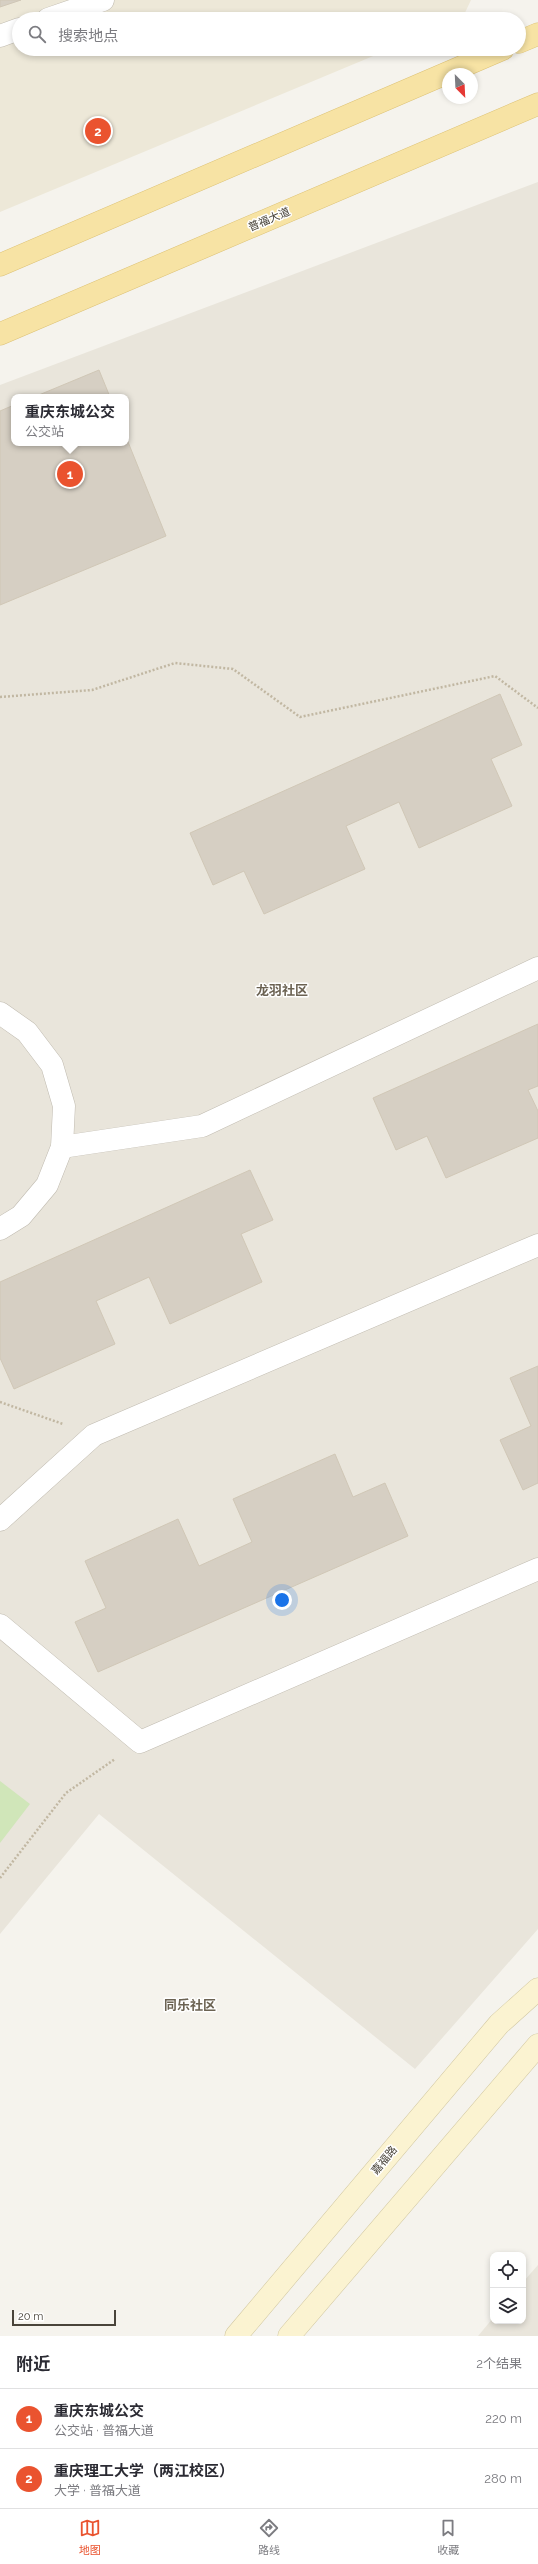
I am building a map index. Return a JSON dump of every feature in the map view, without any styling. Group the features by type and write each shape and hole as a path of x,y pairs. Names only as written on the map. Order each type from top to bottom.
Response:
{"main road":[{"path":"526,39 538,34"},
{"path":"0,265 487,56"},
{"name":"普福大道","path":"0,334 538,104"},
{"name":"嘉福路","path":"236,2336 499,2024 538,1989"},
{"path":"289,2336 538,2045"}],"street":[{"path":"68,12 103,0"},
{"path":"0,36 12,32"},
{"path":"62,1148 202,1126 538,968"},
{"path":"0,1013 27,1032 52,1066 64,1106 62,1148 47,1185 21,1216 0,1229"},
{"path":"0,1520 94,1435 538,1245"},
{"path":"0,1625 140,1742 538,1569"}],"path":[{"path":"0,697 92,690 175,663 233,669 300,717 495,676 538,708"},
{"path":"0,1402 94,1435"},
{"path":"0,1878 66,1793 140,1742"}],"shaded area":[{"path":"0,0 471,0 465,12 12,12 12,56 373,56 0,212"},
{"path":"538,182 538,1929 415,2069 99,1814 0,1934 0,385"},
{"path":"538,2265 538,2336 478,2336 490,2322 490,2324 526,2324 526,2279"}],"green space":[{"path":"0,1781 30,1804 0,1843"}],"building":[{"path":"0,0 21,0 0,7"},
{"path":"99,370 109,394 41,394"},
{"path":"11,406 11,446 129,446 129,444 166,536 0,605 0,411"},
{"path":"500,694 522,745 491,759 512,806 419,848 399,802 346,826 365,869 264,914 244,871 213,885 190,833"},
{"path":"538,1024 538,1086 528,1090 538,1111 538,1138 446,1178 427,1136 396,1150 373,1098"},
{"path":"250,1170 273,1220 241,1234 262,1282 170,1324 149,1277 96,1301 115,1344 14,1389 0,1358 0,1282"},
{"path":"538,1366 538,1483 523,1490 500,1440 531,1426 510,1378"},
{"path":"335,1454 353,1497 385,1483 408,1536 98,1672 75,1622 106,1608 85,1561 178,1519 199,1566 252,1542 233,1499"}],"place":[{"name":"重庆理工大学（两江校区）","path":"98,131"},
{"name":"重庆东城公交","path":"70,474"}],"district":[{"name":"龙羽社区","path":"282,990"},
{"name":"同乐社区","path":"190,2005"}]}
